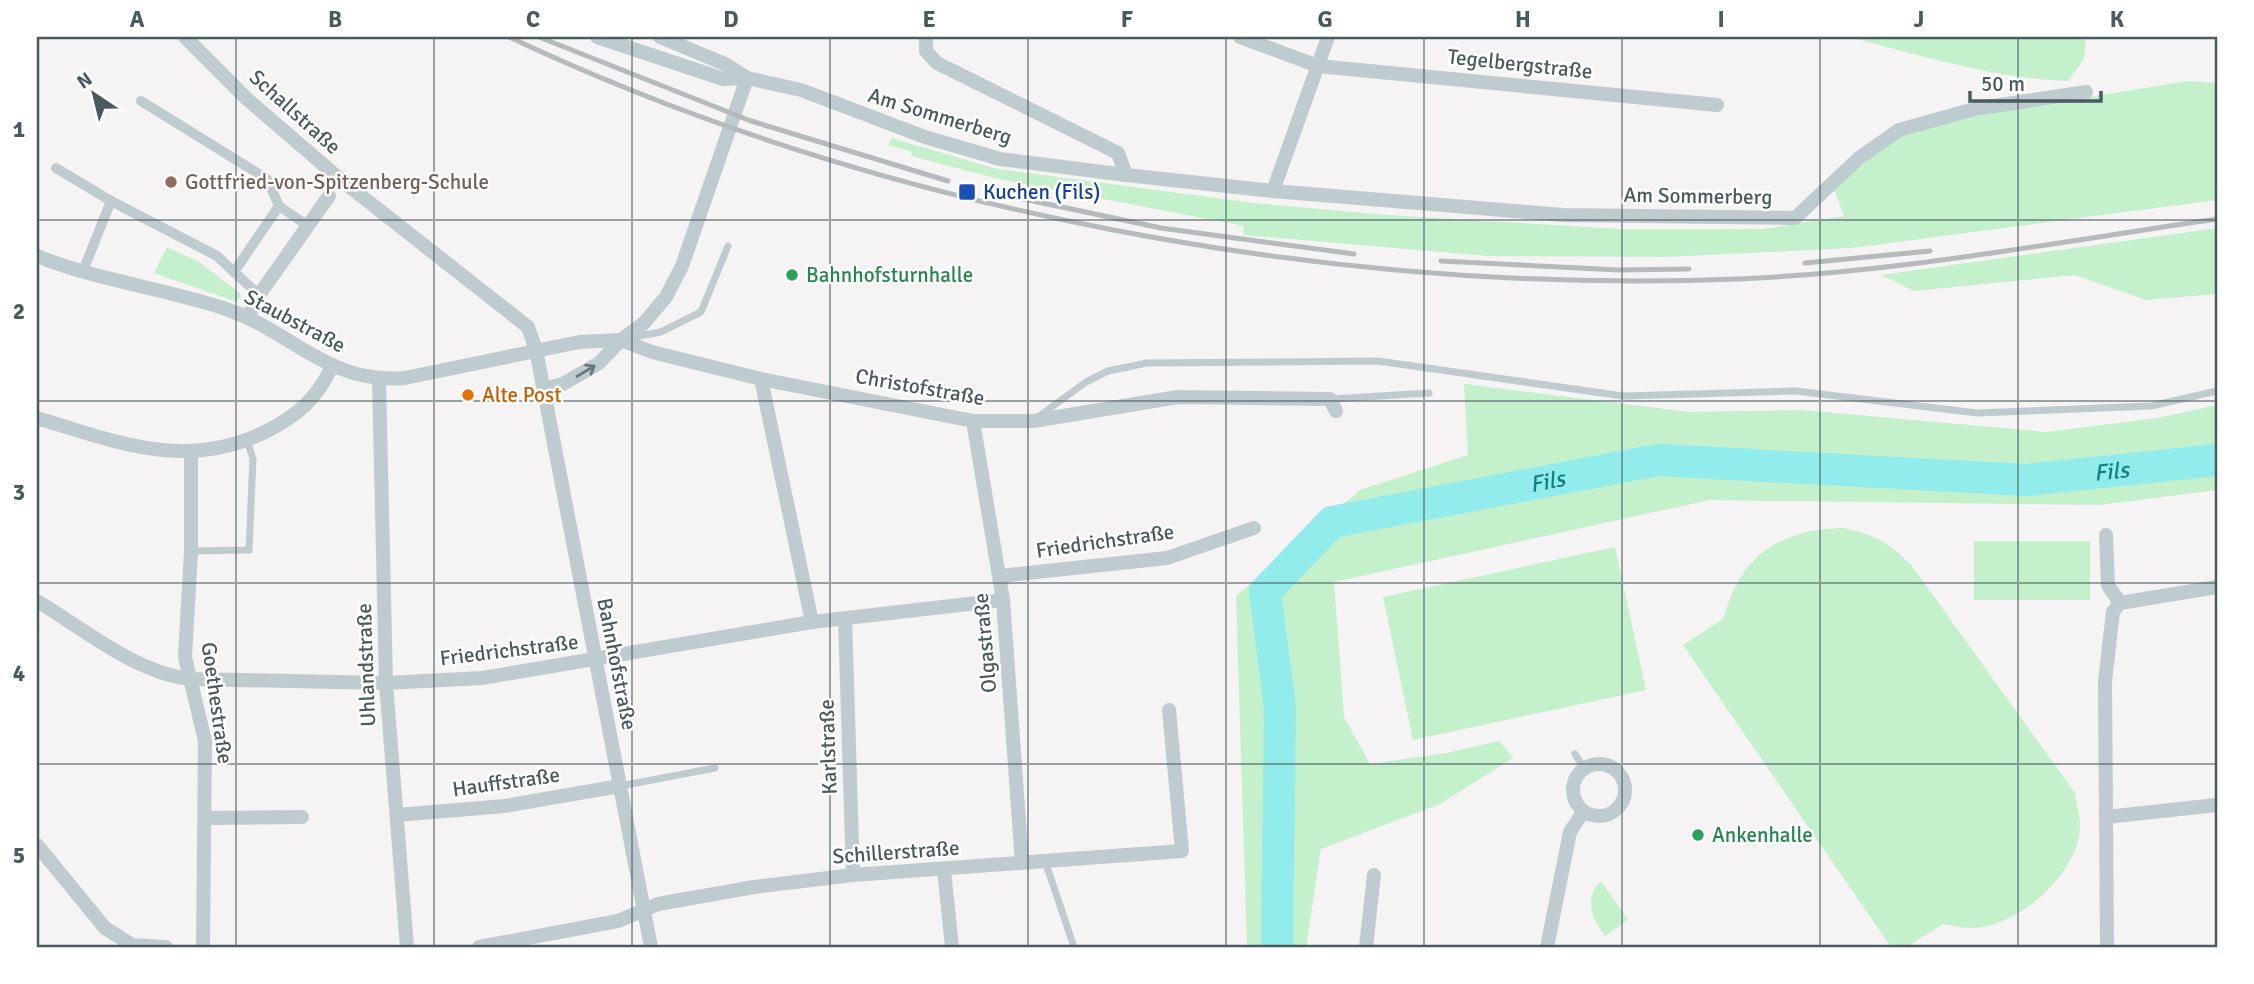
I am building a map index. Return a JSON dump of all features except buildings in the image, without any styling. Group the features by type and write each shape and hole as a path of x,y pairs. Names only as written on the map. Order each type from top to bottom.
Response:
{"street":[{"name":"Schallstraße","path":"186,37 246,98 341,180 521,318 528,327 536,350"},
{"name":"Am Sommerberg","path":"597,37 723,79 747,79 801,90 925,137 1000,159 1273,191 1563,215 1795,218 1859,158 1899,130 1974,109 2086,92"},
{"name":"Am Sommerberg","path":"660,37 725,64 747,79"},
{"name":"Am Sommerberg","path":"926,37 926,51 937,63 1118,153 1126,175"},
{"name":"Tegelbergstraße","path":"1240,37 1318,65 1717,105"},
{"path":"1273,191 1328,37"},
{"path":"543,389 563,384 599,363 621,340 643,323 666,297 682,266 747,79"},
{"path":"141,101 268,179 279,206 308,226"},
{"path":"57,168 111,201 217,256 259,295"},
{"path":"248,317 259,295 329,196"},
{"path":"83,271 111,201"},
{"path":"234,272 279,206"},
{"name":"Staubstraße","path":"37,256 248,317 332,366 379,380 405,378 536,350"},
{"path":"536,350 579,342 621,340"},
{"name":"Christofstraße","path":"621,340 652,352 761,379 973,421 1033,421 1178,397 1333,405"},
{"name":"Bahnhofstraße","path":"536,350 651,947"},
{"path":"37,418 138,448 191,453 247,440 288,421 304,409 323,386 332,366"},
{"path":"761,379 812,622"},
{"name":"Uhlandstraße","path":"379,380 386,683 407,947"},
{"name":"Olgastraße","path":"973,421 1003,600 1022,863"},
{"name":"Goethestraße","path":"191,453 191,551 185,657 188,679 205,741 207,818 204,947"},
{"name":"Friedrichstraße","path":"1000,576 1167,558 1254,528"},
{"path":"2106,535 2108,585 2120,603"},
{"path":"2107,947 2105,681 2113,612 2120,603 2217,587"},
{"name":"Friedrichstraße","path":"37,601 142,665 166,676 188,679 386,683 482,678 812,622 1003,600"},
{"name":"Karlstraße","path":"845,618 853,875"},
{"name":"Schillerstraße","path":"479,947 618,921 658,904 754,887 853,875 1182,851 1169,710"},
{"path":"1592,764 1609,765 1621,776 1625,791 1614,811 1599,817 1583,812 1577,806 1572,789 1573,781 1584,768 1592,764"},
{"name":"Hauffstraße","path":"397,815 505,806 620,786"},
{"path":"2106,817 2217,805"},
{"path":"1547,947 1570,832 1583,812"},
{"path":"207,818 302,817"},
{"path":"37,845 105,928 132,945 166,947"},
{"path":"944,870 952,947"},
{"path":"1366,947 1374,875"}],"lane":[{"path":"621,340 660,332 701,312 707,303 728,246"},
{"path":"1033,421 1086,382 1108,371 1147,363 1378,361 1623,396 1797,391 1978,413 2151,406 2217,391"},
{"path":"1333,405 1429,393"},
{"path":"191,551 249,551 253,459 247,440"},
{"path":"1575,754 1584,768"},
{"path":"620,786 715,768"},
{"path":"1045,861 1074,947"}],"green space":[{"path":"1849,37 2086,37 2084,59 2068,81 1985,71"},
{"path":"2187,81 2217,83 2217,200 1852,248 1667,257 1488,256 1243,235 1244,226 999,179 911,156 912,152 889,145 891,138 997,169 1254,203 1387,215 1621,229 1764,229 1844,216 1834,189 1898,135 1955,119"},
{"path":"2217,228 2217,294 2146,300 2075,275 1914,291 1881,275"},
{"path":"167,247 199,262 241,294 237,302 154,273"},
{"path":"1464,384 1689,412 1802,410 2047,432 2158,418 2217,405 2217,490 2099,505 1710,500 1334,582 1344,717 1370,764 1446,753 1499,741 1513,758 1440,804 1321,849 1306,947 1247,947 1236,596 1360,490 1468,455"},
{"path":"1843,528 1881,541 1912,566 2075,793 2080,825 2077,843 2069,861 2058,879 2043,895 2007,919 1988,926 1970,928 1943,924 1907,947 1891,947 1683,645 1723,619 1740,578 1765,550 1799,534"},
{"path":"1974,541 2090,541 2090,600 1974,600"},
{"path":"1615,547 1646,690 1413,740 1383,597"},
{"path":"1601,881 1628,920 1605,936 1596,923 1591,908 1592,894"}],"waterway":[{"name":"Fils","path":"1277,947 1280,708 1265,592 1332,522 1658,460 2026,480 2217,460"}],"railway":[{"path":"509,37 651,98 800,150 953,194 1110,229 1268,255 1426,272 1584,280 1738,279 1798,275 1978,255 2217,219"},
{"path":"539,37 751,121 948,181"},
{"path":"995,193 1161,228 1354,254"},
{"path":"1805,263 1930,251"},
{"path":"1441,261 1619,270 1689,269"}],"place":[{"name":"Gottfried-von-Spitzenberg-Schule","path":"171,182"},
{"name":"Kuchen (Fils)","path":"967,192"},
{"name":"Bahnhofsturnhalle","path":"792,275"},
{"name":"Alte Post","path":"468,395"},
{"name":"Ankenhalle","path":"1698,835"}]}
